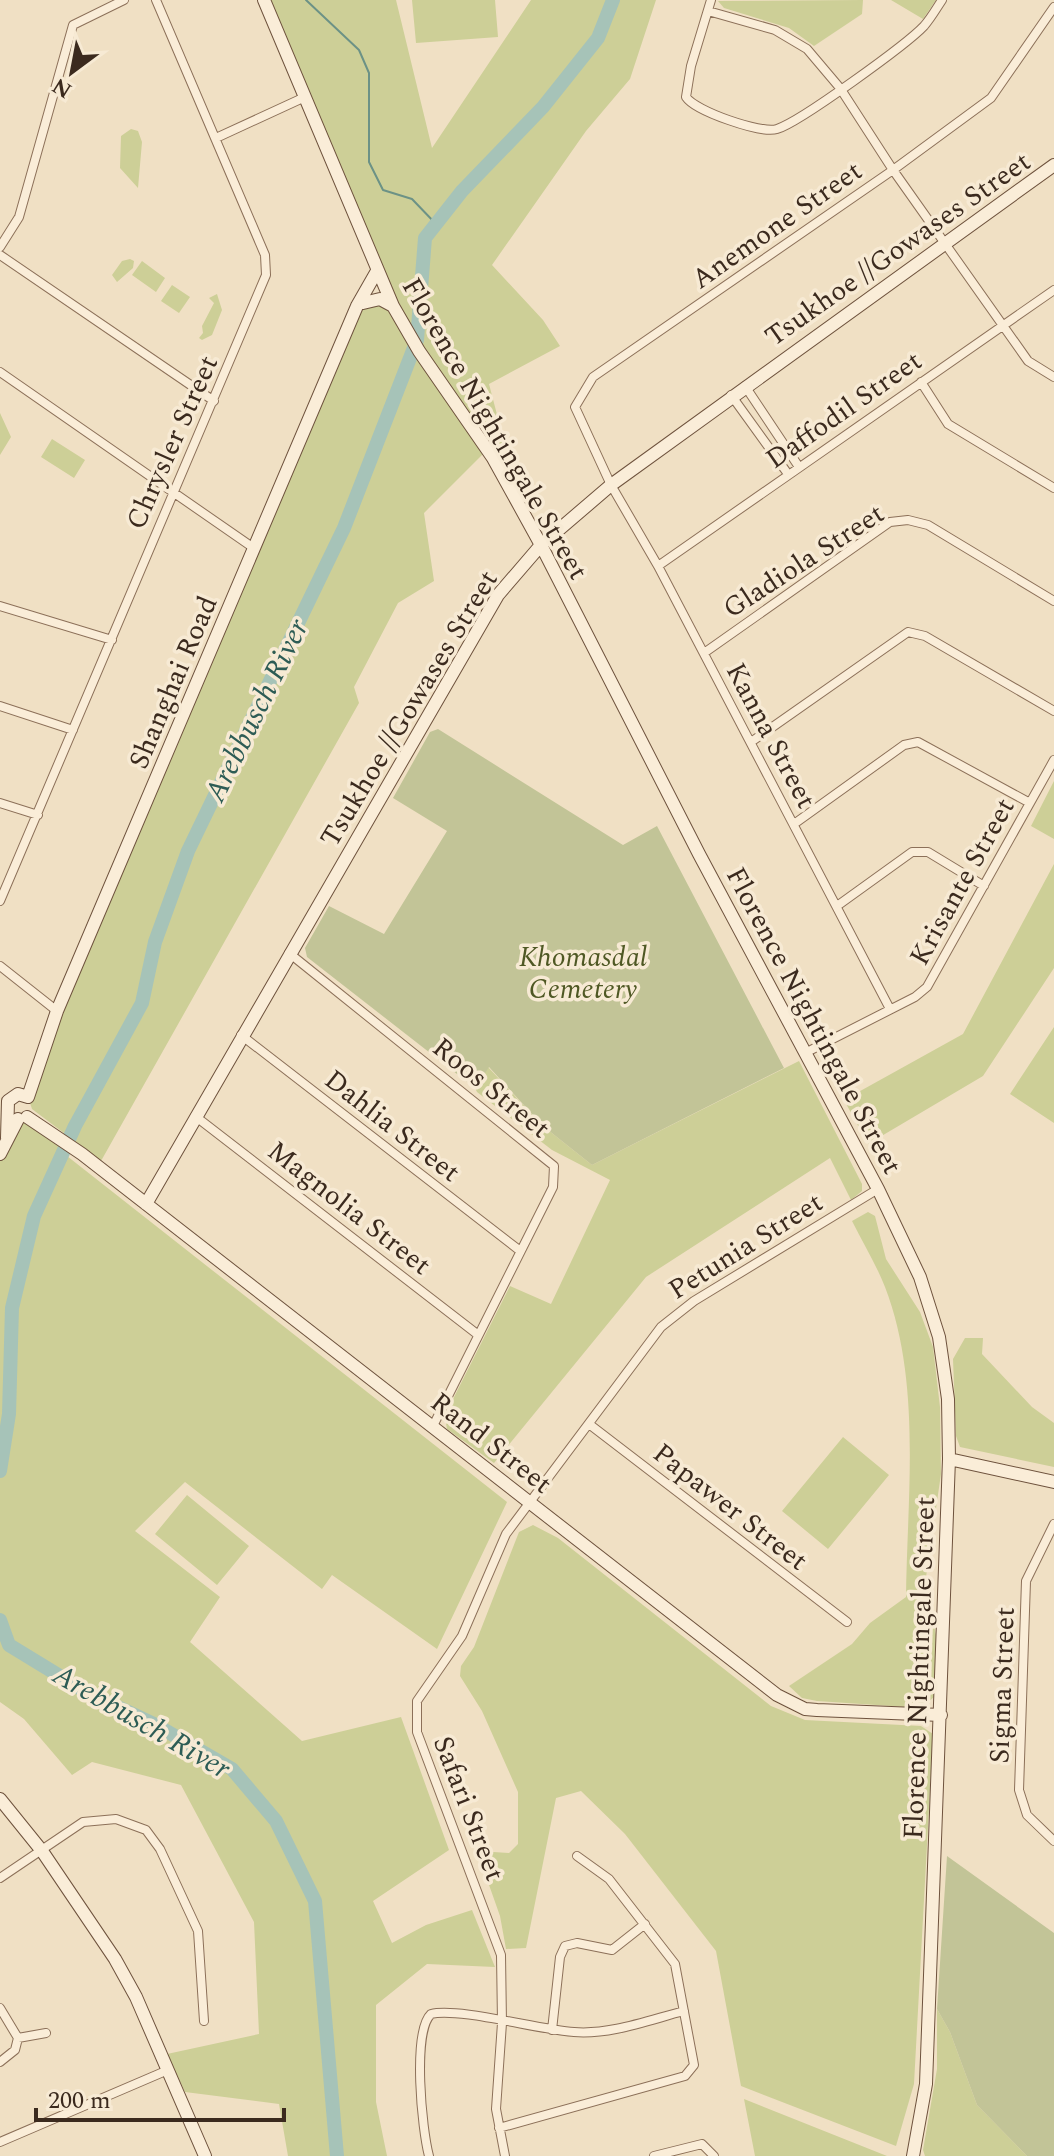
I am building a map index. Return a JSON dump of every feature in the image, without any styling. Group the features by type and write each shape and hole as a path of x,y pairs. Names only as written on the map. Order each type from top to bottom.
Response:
{"street":[{"path":"0,247 19,217 73,25 124,0"},
{"name":"Chrysler Street","path":"0,901 173,490 214,401 267,267 216,138 156,0"},
{"name":"Florence Nightingale Street","path":"264,0 393,306 419,351 493,458 541,545 878,1189 920,1277 939,1337 947,1388 949,1459 941,1715 926,2084 913,2156"},
{"path":"711,0 685,92 695,106 771,131 810,111 917,32 942,0"},
{"name":"Anemone Street","path":"611,485 575,407 593,377 893,170 991,98 1054,7"},
{"path":"708,11 775,30 798,41 840,88 893,170 1028,361 1054,377"},
{"path":"216,138 305,97"},
{"name":"Tsukhoe //Gowases Street","path":"146,1204 241,1035 506,583 541,545 611,485 731,395 1054,165"},
{"path":"0,255 214,401"},
{"name":"Shanghai Road","path":"0,1154 16,1103 34,1074 57,1011 359,307 379,274"},
{"name":"Daffodil Street","path":"658,566 1054,290"},
{"path":"359,307 380,299 393,306"},
{"path":"0,372 255,549"},
{"path":"921,382 948,424 1054,488"},
{"path":"745,385 799,467"},
{"path":"731,395 788,474"},
{"name":"Kanna Street","path":"611,485 658,566 890,1009"},
{"name":"Gladiola Street","path":"704,653 890,522 900,520 928,525 1054,601"},
{"path":"0,606 112,640"},
{"path":"751,742 908,632 925,636 1054,711"},
{"path":"0,706 73,730"},
{"path":"794,824 904,745 918,742 1030,803"},
{"name":"Krisante Street","path":"805,1053 927,987 1054,760"},
{"path":"0,803 38,815"},
{"path":"837,906 912,852 928,852 984,886"},
{"name":"Roos Street","path":"289,953 554,1166 553,1187 433,1426"},
{"path":"0,966 57,1011"},
{"name":"Dahlia Street","path":"241,1035 519,1250"},
{"name":"Rand Street","path":"16,1103 790,1702 817,1710 941,1715"},
{"name":"Magnolia Street","path":"195,1116 477,1334"},
{"name":"Petunia Street","path":"528,1502 670,1319 878,1189"},
{"name":"Papawer Street","path":"589,1424 847,1622"},
{"path":"949,1459 1054,1482"},
{"name":"Safari Street","path":"505,2156 499,2128 497,2080 502,2023 499,1946 417,1732 415,1712 421,1693 462,1636 506,1534 528,1502"},
{"name":"Sigma Street","path":"1054,1524 1026,1581 1019,1790 1027,1815 1054,1841"},
{"path":"0,1799 42,1851 115,1959 205,2156"},
{"path":"0,1878 83,1822 98,1818 116,1819 146,1830 160,1849 198,1931 204,2021"},
{"path":"499,2128 689,2074 694,2060 675,1964 609,1879 577,1856"},
{"path":"552,2030 560,1957 565,1946 577,1943 612,1950 645,1924"},
{"path":"0,2008 18,2038 15,2050 0,2062"},
{"path":"429,2156 420,2112 423,2031 427,2017 447,2012 502,2023 596,2033 684,2011"},
{"path":"18,2038 46,2033"},
{"path":"0,2142 168,2070"},
{"path":"654,2156 702,2144 714,2156"}],"green space":[{"path":"264,0 396,0 432,148 531,0 656,0 630,79 586,131 492,265 543,320 560,346 489,384 523,514 487,450 424,513 434,581 398,603 354,687 359,703 101,1161 32,1109 28,1097 34,1074 356,311 386,302"},
{"path":"412,0 495,0 498,37 416,43"},
{"path":"863,0 862,14 814,46 789,28 724,8 718,1"},
{"path":"891,0 936,0 923,19"},
{"path":"131,129 138,131 142,142 138,188 120,168 121,136"},
{"path":"122,261 134,261 133,268 117,282 112,275"},
{"path":"142,261 165,278 156,292 132,275"},
{"path":"172,285 190,297 179,313 161,301"},
{"path":"217,294 222,310 212,335 202,340 199,338 203,333 202,326 214,303 209,298"},
{"path":"0,413 11,437 0,455"},
{"path":"52,439 85,460 74,478 41,457"},
{"name":"Khomasdal Cemetery","path":"438,729 623,845 657,826 784,1068 592,1165 543,1126 489,1067 475,1088 307,957 305,948 329,906 384,934 447,831 393,798 430,732"},
{"path":"1054,781 1054,839 1031,826"},
{"path":"1054,864 1054,968 983,1076 868,1144 844,1100 963,1034"},
{"path":"1054,1027 1054,1123 1010,1094"},
{"path":"799,1061 862,1184 862,1191 851,1200 830,1158 646,1277 494,1463 447,1429 445,1418 449,1407 510,1286 551,1304 610,1180 552,1150 477,1092 475,1088 488,1067 543,1126 592,1165"},
{"path":"18,1119 67,1144 34,1216 28,1242 37,1214 64,1155 67,1156 507,1502 437,1649 332,1575 322,1589 185,1482 135,1531 220,1597 190,1642 302,1741 401,1717 449,1850 373,1901 392,1943 426,1925 472,1910 495,1967 427,1964 376,2005 376,2102 387,2156 288,2156 279,2104 185,2092 167,2054 259,2034 254,1922 181,1785 92,1762 72,1775 24,1719 0,1702 0,1620 9,1645 86,1692 141,1717 86,1690 12,1645 0,1617 0,1155"},
{"path":"868,1212 875,1216 886,1259 920,1312 933,1347 940,1407 941,1474 925,1584 938,1644 934,1697 921,1708 817,1701 802,1698 789,1686 852,1644 870,1623 906,1597 910,1480 908,1401 897,1324 885,1287 852,1221"},
{"path":"965,1338 983,1338 982,1354 1032,1407 1054,1423 1054,1467 960,1447 956,1436 953,1359"},
{"path":"843,1437 889,1475 828,1549 782,1511"},
{"path":"187,1495 249,1546 217,1585 155,1534"},
{"path":"533,1525 558,1538 771,1706 805,1720 921,1726 933,1734 914,2084 896,2146 741,2086 716,1951 625,1834 581,1791 556,1798 526,1948 506,1949 500,1916 477,1851 509,1853 518,1844 518,1792 482,1711 460,1676 461,1666 474,1647 519,1532"},
{"path":"947,1856 1054,1933 1054,2156 1027,2156 977,2105 950,2032 937,2009"},
{"path":"937,2009 950,2032 977,2105 1027,2156 925,2156 923,2150 937,2069"},
{"path":"744,2099 887,2156 755,2156"}],"waterway":[{"path":"306,0 359,50 369,73 369,162 383,190 412,199 436,224"},
{"name":"Arebbusch River","path":"0,1471 9,1414 12,1308 34,1216 75,1126 142,1003 155,942 188,851 344,528 417,340 425,238 462,191 543,107 598,38 613,0"},
{"name":"Arebbusch River","path":"0,1620 9,1645 86,1692 156,1725 232,1769 276,1821 315,1901 337,2156"}]}
